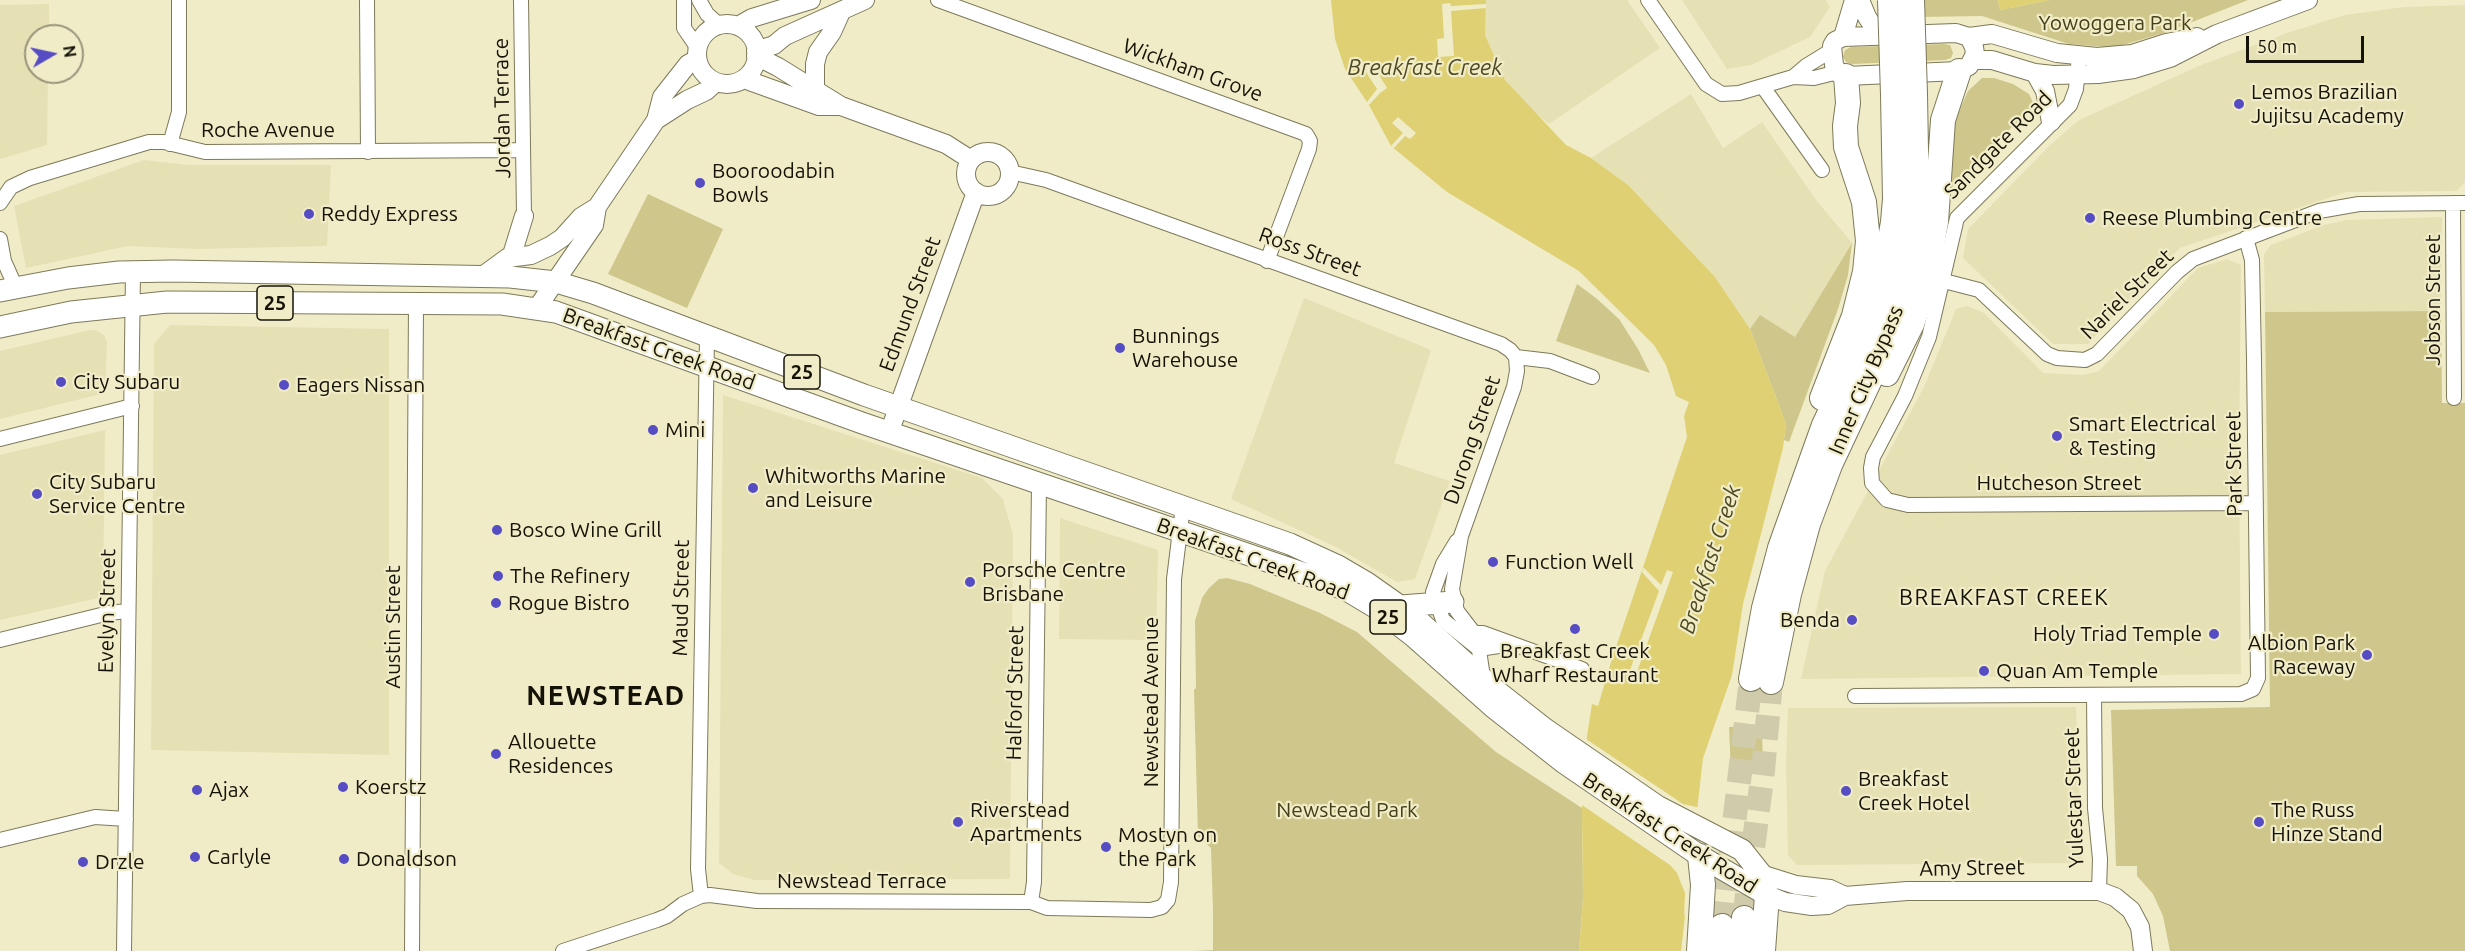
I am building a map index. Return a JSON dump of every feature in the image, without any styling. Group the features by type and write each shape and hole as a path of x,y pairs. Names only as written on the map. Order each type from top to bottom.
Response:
{"highway":[{"name":"Inner City Bypass","path":"1890,0 1904,95 1917,187 1912,246 1893,325 1830,465 1808,524 1789,594 1761,680 1772,574 1812,456 1865,338 1883,280 1894,199 1904,95 1912,0"},
{"path":"1867,386 1887,374 1919,305 1936,222 1943,120 1966,66"},
{"path":"1812,456 1814,419 1854,316 1867,257 1867,216 1848,158 1845,137 1848,103 1842,74"},
{"path":"1699,951 1703,901 1701,856"},
{"path":"1763,951 1764,884"},
{"path":"1719,951 1733,922 1741,951"}],"main road":[{"name":"Breakfast Creek Road","path":"8,290 68,278 133,272 481,277 556,282 593,293 897,407 1315,554 1367,583 1401,606 1514,704 1564,752 1701,856 1764,884"},
{"name":"Breakfast Creek Road","path":"0,327 71,312 167,302 502,304 537,308 574,318 889,433 1320,579 1365,600 1413,636 1493,707 1564,752 1657,806 1742,850 1764,884"},
{"path":"1401,606 1444,603"}],"street":[{"path":"170,144 179,112 179,0"},
{"path":"367,0 368,152"},
{"name":"Jordan Terrace","path":"521,0 524,216"},
{"path":"684,0 684,28 697,53 700,69 716,82 735,83 744,78 755,64 756,53 751,36 738,26 719,24 707,14 699,0"},
{"path":"738,26 752,18 811,0"},
{"path":"756,53 774,45 785,36 865,0"},
{"name":"Wickham Grove","path":"938,0 1306,134 1310,141 1309,148 1267,261"},
{"path":"1648,0 1706,84 1713,90 1730,94 1763,87 1793,77 1814,78 1842,74"},
{"path":"1842,74 1834,65 1838,43 1854,0"},
{"path":"1860,0 1867,17 1879,35"},
{"name":"Sandgate Road","path":"1842,74 1966,66 1992,60 2035,73 2079,75 2111,72 2170,58 2217,34 2308,0"},
{"path":"815,90 815,64 818,52 832,32 841,12"},
{"path":"481,277 507,258 531,255 550,246 562,238 581,217 597,207 656,120 662,97 697,53 705,33 719,24"},
{"name":"Sandgate Road","path":"1838,43 1879,35 1956,33 1969,37 1992,34 2042,49 2079,56 2114,56 2132,54 2166,43 2217,34"},
{"path":"1966,66 1974,47 1969,37"},
{"path":"1793,77 1838,43"},
{"path":"756,53 841,106 946,144 971,159"},
{"name":"Sandgate Road","path":"1872,483 1872,462 1918,367 1944,281 1951,236 1957,218 2073,100 2079,75 2079,56"},
{"path":"2035,73 2045,91 2050,122"},
{"path":"744,78 819,106 841,106"},
{"path":"656,120 706,91 716,82"},
{"path":"1763,87 1822,170"},
{"name":"Roche Avenue","path":"0,203 11,187 30,178 156,141 205,152 523,150"},
{"path":"991,152 1004,159 1010,172 1002,191 989,196 976,192 971,187 966,173 971,159 977,154 991,152"},
{"name":"Ross Street","path":"1010,172 1046,180 1501,344 1516,357 1550,361 1592,376"},
{"name":"Edmund Street","path":"889,433 976,192"},
{"name":"Nariel Street","path":"1944,281 1979,290 2047,354 2057,358 2085,360 2097,354 2184,265 2193,259 2319,211 2359,204 2459,203"},
{"name":"Jobson Street","path":"2454,398 2459,203"},
{"path":"537,308 594,225 597,207"},
{"path":"512,258 524,216"},
{"name":"Park Street","path":"2094,694 2241,694 2253,689 2258,678 2253,260 2246,238"},
{"path":"0,239 8,290"},
{"name":"Evelyn Street","path":"124,951 133,272"},
{"name":"Austin Street","path":"412,951 416,303"},
{"name":"Maud Street","path":"701,896 698,869 707,337"},
{"name":"Durong Street","path":"1444,603 1433,592 1443,564 1461,536 1514,387 1518,371 1516,357"},
{"path":"0,439 132,406"},
{"name":"Hutcheson Street","path":"1872,483 1887,500 1908,505 2256,503"},
{"name":"Halford Street","path":"1031,902 1034,891 1038,484"},
{"name":"Newstead Avenue","path":"1168,900 1171,871 1174,589 1178,532 1183,506"},
{"path":"1444,603 1456,611 1475,633 1483,677"},
{"path":"1444,603 1443,620 1450,628 1479,649 1512,644"},
{"path":"0,640 109,613 128,611"},
{"path":"1475,633 1484,633 1582,669"},
{"path":"1854,696 2094,694"},
{"name":"Yulestar Street","path":"2094,694 2095,808 2100,859 2099,891 2115,897 2131,910 2140,927 2143,951"},
{"path":"0,840 95,817 126,819"},
{"name":"Amy Street","path":"1764,884 1785,902 1812,906 1828,905 1845,896 1907,891 2099,891"},
{"name":"Newstead Terrace","path":"563,951 657,920 701,896 723,895 757,902 1031,902 1047,908 1151,910 1162,907 1168,900"}],"shaded area":[{"path":"1486,0 1627,0 1660,48 1549,124 1531,109 1505,80 1485,35"},
{"path":"1682,0 1826,0 1830,7 1810,37 1751,65 1727,69"},
{"path":"49,4 49,24 24,24 24,84 48,84 47,145 0,159 0,5"},
{"path":"2465,5 2465,182 2456,191 2346,192 2180,248 2088,344 2053,344 1963,258 1968,229 2049,146 2079,120 2201,65 2290,32 2345,15 2404,7"},
{"path":"1691,94 1723,148 1762,122 1816,200 1852,243 1795,337 1760,316 1750,329 1715,277 1628,185 1591,158"},
{"path":"144,160 188,165 331,165 327,246 198,249 128,246 26,268 14,206"},
{"path":"2442,217 2441,311 2265,312 2264,254 2271,245 2324,225 2346,220"},
{"path":"2227,259 2241,265 2239,462 2241,674 1801,679 1825,571 1924,387 1956,309 1967,306 1984,313 2043,373 2083,375 2099,371 2198,268"},
{"path":"1304,298 1431,350 1394,463 1450,481 1415,579 1397,582 1336,547 1231,499"},
{"path":"170,325 389,329 389,755 151,750 154,344"},
{"path":"96,330 104,335 107,342 105,393 0,419 0,351"},
{"path":"723,395 982,478 1003,499 1013,535 1010,879 754,880 733,874 719,863"},
{"name":"City Subaru Service Centre","path":"105,430 103,597 0,620 0,455"},
{"path":"1060,518 1158,550 1156,640 1059,639"},
{"path":"2076,707 2082,863 1797,865 1788,855 1786,763 1788,708"}],"green space":[{"name":"Yowoggera Park","path":"1919,0 1998,0 2000,10 2050,0 2248,0 2167,32 2123,45 2107,47 2069,44 1982,16 1919,17"},
{"path":"1950,45 1953,53 1951,58 1945,60 1852,64 1846,62 1843,57 1845,50 1851,47"},
{"path":"1982,78 1994,78 2013,84 2029,94 2034,105 1948,191 1955,121 1968,91"},
{"path":"648,194 723,229 687,308 608,274"},
{"path":"1852,243 1848,275 1838,309 1789,442 1784,440 1786,424 1750,329 1760,315 1795,337"},
{"path":"1577,284 1619,319 1650,373 1556,341"},
{"name":"Albion Park Raceway","path":"2441,311 2442,403 2465,403 2465,951 2170,951 2163,916 2153,894 2137,876 2137,866 2116,866 2111,710 2270,707 2265,312"},
{"name":"Newstead Park","path":"1227,578 1250,584 1320,613 1357,632 1496,752 1582,808 1583,899 1579,951 1195,951 1213,950 1213,910 1211,848 1198,836 1194,690 1196,688 1195,621 1202,598 1209,588 1219,579"},
{"path":"1762,725 1763,771 1731,772 1729,727"}],"water":[{"name":"Breakfast Creek","path":"1331,0 1486,0 1485,35 1505,80 1566,145 1591,158 1628,185 1715,277 1750,329 1786,424 1783,448 1743,604 1732,675 1703,758 1681,951 1579,951 1583,899 1582,808 1587,736 1592,704 1598,706 1687,437 1684,416 1689,402 1676,396 1666,365 1654,345 1579,271 1447,192 1391,146 1369,105 1345,69 1335,39"},
{"path":"1998,0 2050,0 2000,10"}],"pier":[{"path":"1450,3 1451,6 1486,4 1486,8 1451,11 1454,56 1438,57 1437,39 1444,38 1442,4"},
{"path":"1372,64 1387,88 1369,105 1367,102 1377,89 1364,69"},
{"path":"1398,117 1416,133 1410,139 1405,136 1394,148 1391,146 1403,133 1392,123"},
{"path":"1643,567 1661,585 1667,570 1673,572 1637,672 1630,670 1659,591 1642,572"},
{"path":"1583,737 1683,804 1701,808 1689,898 1684,917 1685,893 1677,873 1670,865 1579,803"}],"tunnel":[{"path":"1722,926 1751,679"},
{"path":"1744,918 1763,771 1771,682"}],"place":[{"name":"Lemos Brazilian Jujitsu Academy","path":"2239,104"},
{"name":"Booroodabin Bowls","path":"700,183"},
{"name":"Reddy Express","path":"309,214"},
{"name":"Reese Plumbing Centre","path":"2090,218"},
{"name":"Bunnings Warehouse","path":"1120,348"},
{"name":"City Subaru","path":"61,382"},
{"name":"Eagers Nissan","path":"284,385"},
{"name":"Mini","path":"653,430"},
{"name":"Smart Electrical & Testing","path":"2057,436"},
{"name":"Whitworths Marine and Leisure","path":"753,488"},
{"name":"City Subaru Service Centre","path":"37,494"},
{"name":"Bosco Wine Grill","path":"497,530"},
{"name":"Function Well","path":"1493,562"},
{"name":"The Refinery","path":"498,576"},
{"name":"Porsche Centre Brisbane","path":"970,582"},
{"name":"Rogue Bistro","path":"496,603"},
{"name":"Benda","path":"1852,620"},
{"name":"Breakfast Creek Wharf Restaurant","path":"1575,629"},
{"name":"Holy Triad Temple","path":"2214,634"},
{"name":"Albion Park Raceway","path":"2367,655"},
{"name":"Quan Am Temple","path":"1984,671"},
{"name":"Allouette Residences","path":"496,754"},
{"name":"Koerstz","path":"343,787"},
{"name":"Ajax","path":"197,790"},
{"name":"Breakfast Creek Hotel","path":"1846,791"},
{"name":"Riverstead Apartments","path":"958,822"},
{"name":"The Russ Hinze Stand","path":"2259,822"},
{"name":"Mostyn on the Park","path":"1106,847"},
{"name":"Carlyle","path":"195,857"},
{"name":"Donaldson","path":"344,859"},
{"name":"Drzle","path":"83,862"}],"district":[{"name":"BREAKFAST CREEK","path":"2004,598"},
{"name":"NEWSTEAD","path":"606,696"}]}
